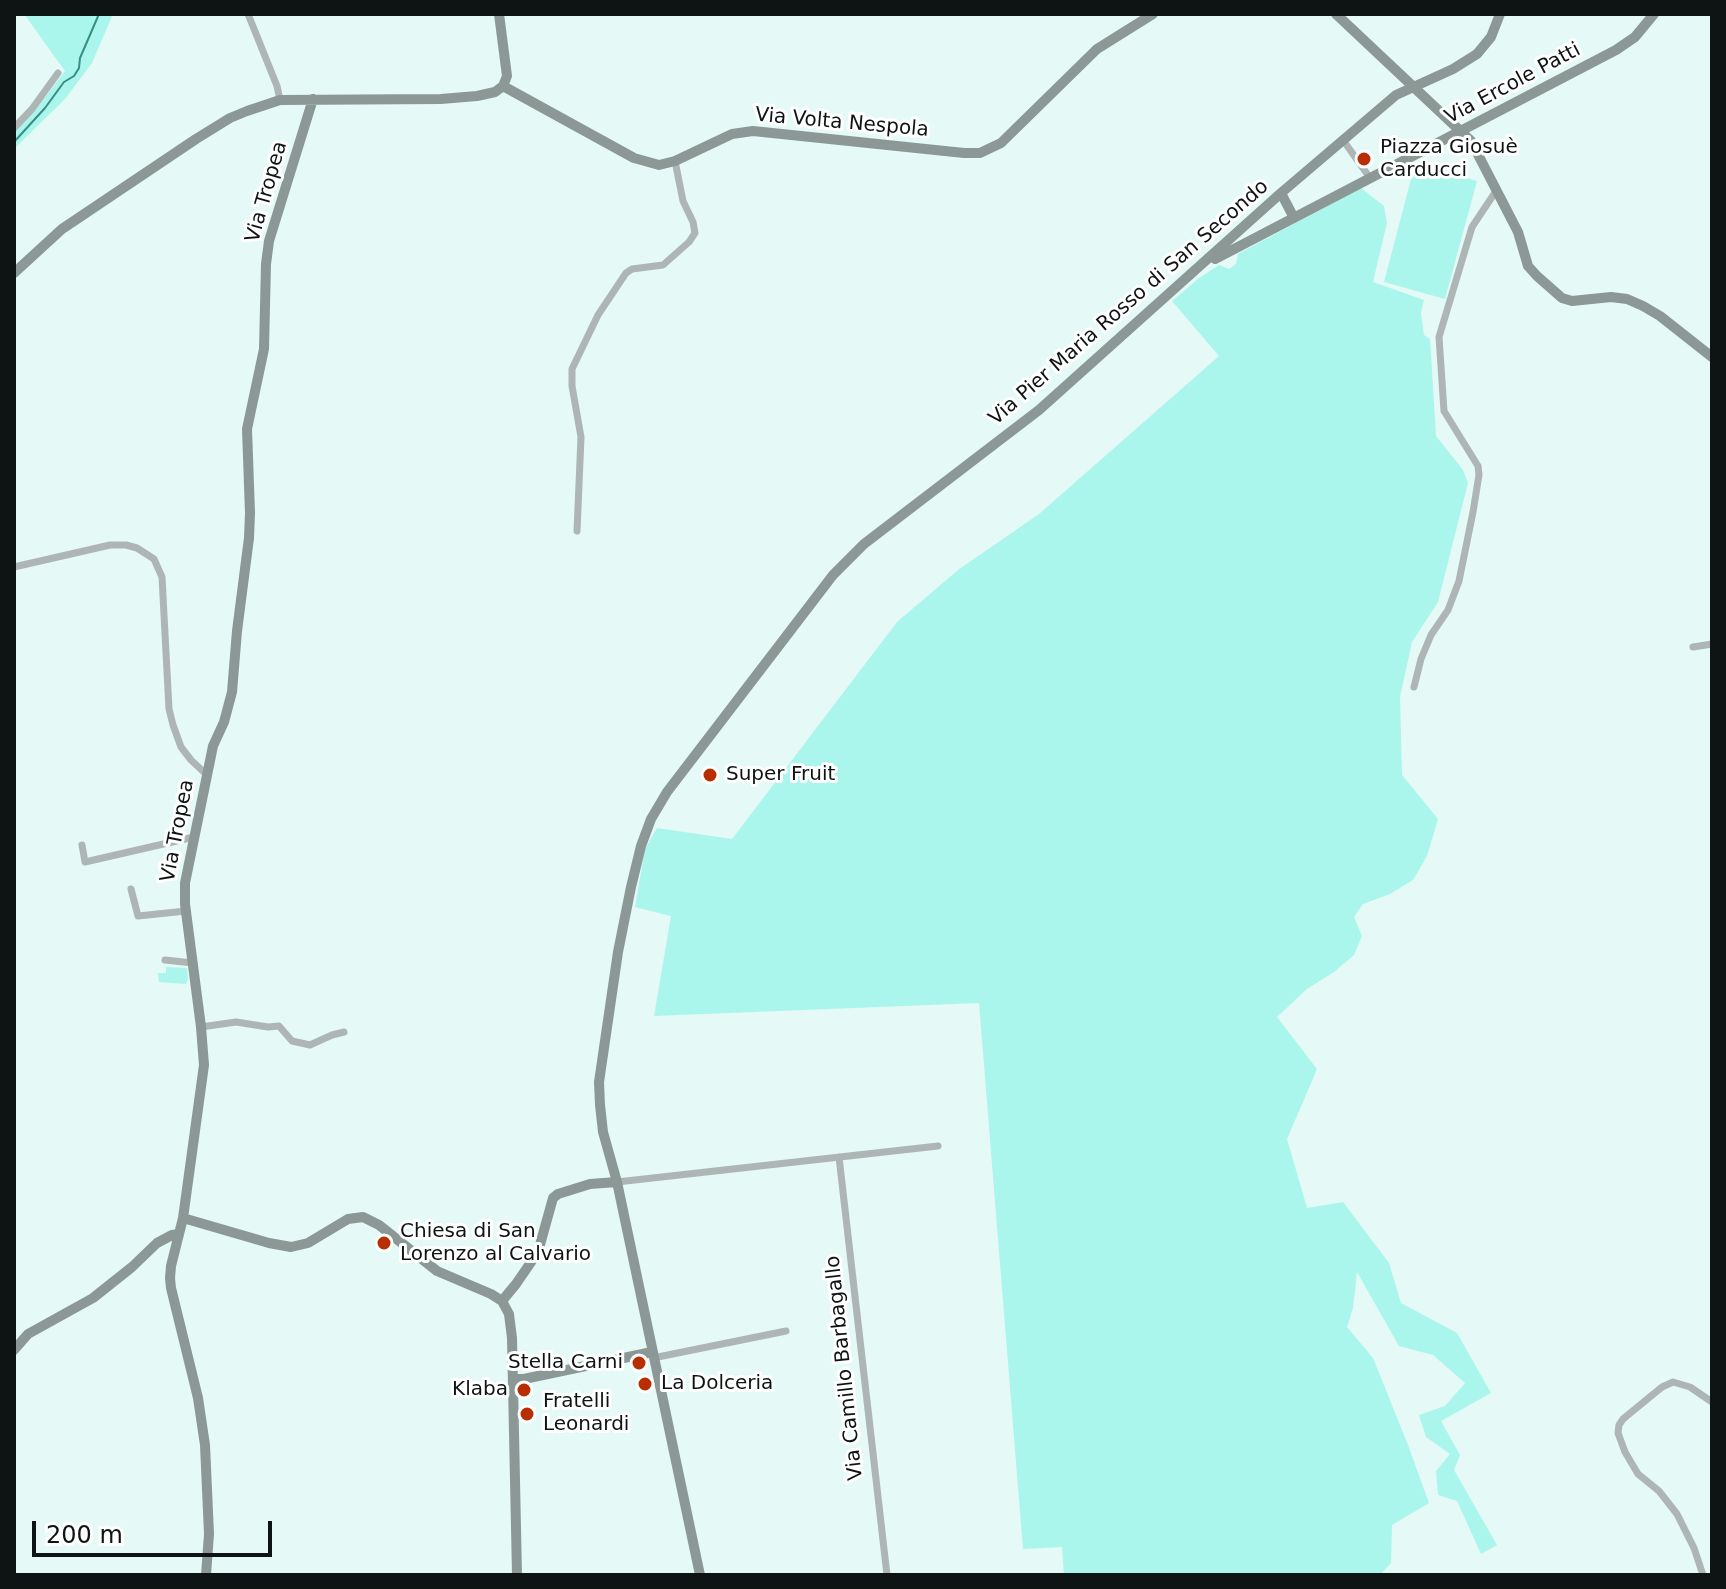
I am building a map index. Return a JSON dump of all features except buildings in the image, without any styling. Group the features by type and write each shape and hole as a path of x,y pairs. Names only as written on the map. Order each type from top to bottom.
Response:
{"street":[{"path":"248,14 280,100"},
{"path":"14,273 62,229 230,118 280,100 441,99 495,92 503,86 507,76 499,14"},
{"name":"Via Volta Nespola","path":"503,86 634,158 659,165 675,161 732,134 753,131 980,153 1001,143 1097,49 1153,14"},
{"path":"1336,14 1471,141 1518,232 1528,266 1537,276 1562,298 1572,301 1611,297 1627,299 1643,306 1712,357"},
{"name":"Via Pier Maria Rosso di San Secondo","path":"700,1575 617,1182 603,1132 599,1082 618,952 641,846 651,819 667,792 833,575 864,544 1039,410 1281,193 1396,95 1453,69 1477,54 1491,37 1500,14"},
{"name":"Via Ercole Patti","path":"1178,286 1223,254 1616,50 1635,37 1654,14"},
{"path":"14,128 58,73"},
{"name":"Via Tropea","path":"206,1575 209,1534 205,1445 198,1398 170,1278 183,1218 204,1065 185,883 213,746 224,722 232,692 249,538 247,429 264,349 269,241 313,99"},
{"path":"1343,140 1370,178"},
{"path":"577,531 581,437 572,369 598,315 626,273 632,269 663,265 695,233 683,201 675,161"},
{"path":"1414,687 1431,635 1448,610 1459,581 1479,475 1478,466 1444,411 1439,337 1472,227 1496,191"},
{"path":"1281,193 1294,218"},
{"path":"14,567 110,545 137,548 154,559 162,577 169,709 181,747 207,775"},
{"path":"1693,647 1712,644"},
{"path":"82,845 85,862 194,837"},
{"path":"131,889 138,916 186,911"},
{"path":"165,960 193,963"},
{"path":"201,1027 236,1022 279,1026 292,1041 310,1045 344,1032"},
{"path":"505,1298 538,1252 553,1198 558,1194 590,1184 938,1146"},
{"name":"Via Camillo Barbagallo","path":"839,1157 887,1575"},
{"path":"183,1218 291,1247 308,1243 348,1219 363,1217 379,1225 437,1271 464,1283 500,1291 513,1305 517,1575"},
{"path":"14,1350 28,1334 93,1298 157,1243 179,1234"},
{"path":"513,1379 786,1331"},
{"path":"1703,1575 1677,1514 1659,1491 1638,1474 1618,1433 1619,1425 1630,1412 1673,1382 1690,1387 1712,1402"}],"shaded area":[{"path":"24,14 113,14 92,63 65,99 14,149 14,132 65,71"},
{"path":"1415,164 1477,181 1445,299 1384,282"},
{"path":"1361,188 1384,206 1387,223 1373,282 1424,300 1421,313 1424,335 1430,339 1436,436 1463,470 1468,483 1438,602 1412,642 1400,697 1402,775 1438,819 1427,856 1413,880 1390,894 1363,904 1354,917 1362,936 1354,955 1307,989 1277,1017 1317,1069 1287,1139 1307,1208 1343,1202 1389,1263 1401,1303 1457,1333 1491,1393 1441,1421 1460,1455 1454,1470 1497,1545 1481,1554 1457,1501 1438,1495 1436,1471 1450,1454 1426,1437 1419,1415 1445,1406 1465,1383 1433,1355 1399,1346 1357,1272 1353,1308 1347,1327 1373,1358 1429,1503 1392,1525 1391,1563 1380,1575 1064,1575 1062,1547 1023,1549 979,1003 654,1016 671,916 635,907 645,849 657,828 732,839 897,622 958,570 1039,514 1219,356 1172,301 1219,265 1229,269 1236,264 1238,254"},
{"path":"166,967 187,968 186,984 159,982 158,973 166,973"}],"waterway":[{"path":"14,142 64,82 74,76 99,14"}],"place":[{"name":"Piazza Giosuè Carducci","path":"1364,159"},
{"name":"Super Fruit","path":"710,775"},
{"name":"Chiesa di San Lorenzo al Calvario","path":"384,1243"},
{"name":"Stella Carni","path":"639,1363"},
{"name":"La Dolceria","path":"645,1384"},
{"name":"Klaba","path":"524,1390"},
{"name":"Fratelli Leonardi","path":"527,1414"}]}
